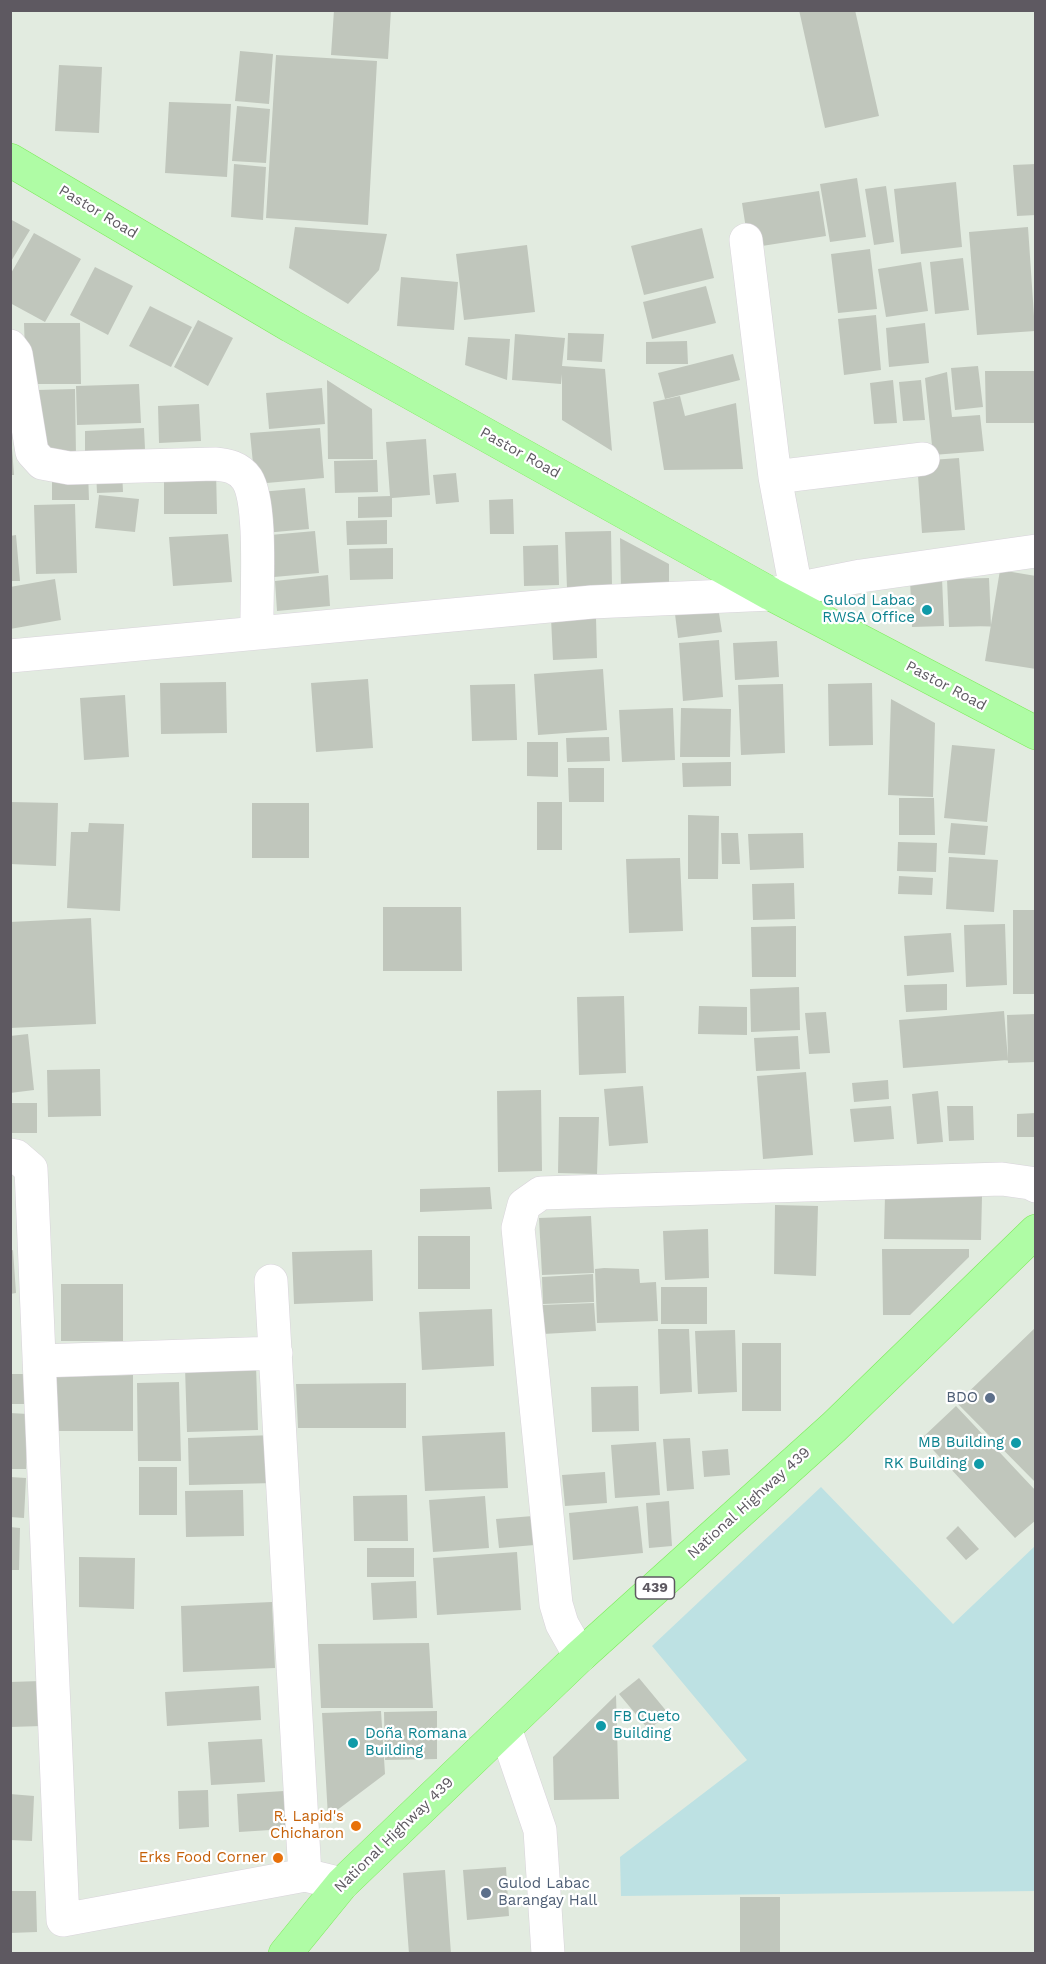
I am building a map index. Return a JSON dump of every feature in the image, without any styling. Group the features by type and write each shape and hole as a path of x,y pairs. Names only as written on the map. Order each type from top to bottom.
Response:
{"main road":[{"name":"Pastor Road","path":"10,160 291,326 784,591 1035,733"},
{"name":"National Highway 439","path":"285,1953 342,1884 580,1656 834,1427 1035,1231"}],"street":[{"path":"746,240 775,477 784,591"},
{"path":"10,346 16,354 32,452 42,462 69,468 214,464 233,466 246,477 255,498 257,631"},
{"path":"775,477 923,459"},
{"path":"10,656 257,631 592,602 784,591 861,576 1035,551"},
{"path":"10,1155 16,1156 31,1169 63,1920 305,1875 342,1884"},
{"path":"580,1656 562,1624 556,1604 518,1228 524,1205 541,1194 1002,1179 1030,1183 1035,1186"},
{"path":"271,1281 305,1875"},
{"path":"40,1361 276,1353"},
{"path":"505,1728 540,1830 548,1953"}],"shaded area":[{"path":"821,1487 953,1624 1035,1546 1035,1891 621,1896 620,1857 747,1760 652,1646"}],"building":[{"path":"334,10 391,10 388,59 331,55"},
{"path":"799,10 855,10 879,116 825,128"},
{"path":"240,51 273,54 269,104 235,101"},
{"path":"276,55 377,61 368,225 266,218"},
{"path":"59,65 102,67 99,133 55,131"},
{"path":"169,102 231,104 227,177 165,173"},
{"path":"237,106 270,109 266,163 232,161"},
{"path":"234,164 266,167 263,220 231,217"},
{"path":"1036,164 1036,215 1017,216 1013,165"},
{"path":"857,178 866,237 830,242 820,184"},
{"path":"956,182 962,247 901,254 894,189"},
{"path":"886,186 894,242 874,245 865,189"},
{"path":"819,191 826,236 749,248 742,203"},
{"path":"10,219 30,230 10,263"},
{"path":"295,227 387,234 379,270 348,304 289,268"},
{"path":"1028,227 1035,331 977,335 969,232"},
{"path":"702,228 714,278 644,295 631,246"},
{"path":"34,233 81,259 45,322 10,303 10,275"},
{"path":"527,245 535,312 464,320 456,254"},
{"path":"870,249 877,309 838,313 831,254"},
{"path":"963,258 969,310 935,314 930,262"},
{"path":"921,262 928,311 886,317 878,269"},
{"path":"95,267 133,286 108,335 70,315"},
{"path":"401,277 458,282 454,330 397,326"},
{"path":"706,286 716,323 652,339 643,302"},
{"path":"150,306 192,327 171,367 129,346"},
{"path":"876,315 881,370 844,375 838,319"},
{"path":"198,320 233,338 208,386 174,367"},
{"path":"24,323 80,323 81,384 26,384"},
{"path":"925,323 929,363 889,367 886,328"},
{"path":"568,333 604,334 602,362 567,360"},
{"path":"515,334 565,338 562,366 605,369 612,451 562,420 562,374 561,384 512,380"},
{"path":"468,337 510,339 507,380 465,365"},
{"path":"687,341 688,364 646,364 646,342"},
{"path":"733,354 740,380 665,399 658,373"},
{"path":"978,366 983,407 955,410 951,368"},
{"path":"985,371 1036,371 1036,423 986,423"},
{"path":"947,372 952,417 980,415 984,451 933,455 925,378"},
{"path":"327,380 372,409 373,459 328,459"},
{"path":"893,380 897,423 874,424 870,383"},
{"path":"921,380 925,420 903,421 899,382"},
{"path":"139,384 141,423 77,425 76,386"},
{"path":"322,388 325,424 269,429 266,393"},
{"path":"75,389 76,456 38,457 37,390"},
{"path":"680,396 685,416 736,403 743,469 664,470 653,402"},
{"path":"199,404 201,441 159,443 158,406"},
{"path":"144,428 145,449 85,451 85,431"},
{"path":"320,428 324,478 255,484 250,433"},
{"path":"426,439 430,495 392,498 392,517 358,518 358,497 390,496 386,442"},
{"path":"10,448 12,448 14,475 10,475"},
{"path":"959,458 965,530 922,533 917,461"},
{"path":"377,460 378,492 335,493 334,461"},
{"path":"122,469 123,492 97,493 96,470"},
{"path":"216,470 217,514 164,514 164,471"},
{"path":"52,472 88,472 89,500 52,500"},
{"path":"456,473 459,502 436,504 433,475"},
{"path":"305,488 309,529 264,533 260,492"},
{"path":"99,495 139,499 135,532 95,528"},
{"path":"513,499 514,534 490,534 489,500"},
{"path":"75,504 77,573 36,574 34,505"},
{"path":"387,520 387,544 347,545 346,521"},
{"path":"315,531 319,573 274,577 270,535"},
{"path":"611,531 612,587 567,589 565,532"},
{"path":"228,534 232,582 173,586 169,537"},
{"path":"16,535 20,581 10,581 10,536"},
{"path":"620,538 669,564 669,588 621,590"},
{"path":"558,545 559,585 524,586 523,546"},
{"path":"393,548 393,579 350,580 349,549"},
{"path":"1000,570 1036,576 1036,669 985,661"},
{"path":"328,575 330,606 277,611 275,581"},
{"name":"Gulod Labac RWSA Office","path":"942,578 944,626 912,627 910,579"},
{"path":"989,578 991,626 949,627 947,579"},
{"path":"55,579 61,620 10,629 10,587"},
{"path":"718,607 722,632 678,638 675,614"},
{"path":"596,617 597,658 553,660 551,618"},
{"path":"719,640 723,697 683,701 679,643"},
{"path":"777,641 779,677 735,680 733,643"},
{"path":"603,669 607,730 538,735 534,674"},
{"path":"368,679 373,748 316,752 311,683"},
{"path":"226,682 227,733 161,734 160,683"},
{"path":"872,683 873,745 829,746 828,684"},
{"path":"515,684 517,740 472,741 470,685"},
{"path":"783,684 785,753 741,755 738,685"},
{"path":"125,695 129,757 84,760 80,698"},
{"path":"891,699 935,723 933,797 888,795"},
{"path":"673,708 675,760 622,762 619,710"},
{"path":"681,708 731,709 730,757 680,757"},
{"path":"609,737 610,761 567,762 566,738"},
{"path":"527,742 558,742 558,777 527,776"},
{"path":"952,745 995,749 987,822 944,818"},
{"path":"731,762 731,786 683,787 682,763"},
{"path":"568,768 604,768 604,802 569,802"},
{"path":"899,798 934,798 935,835 899,835"},
{"path":"10,802 58,803 56,866 10,864"},
{"path":"537,802 562,802 562,850 537,850"},
{"path":"252,803 309,803 309,858 252,858"},
{"path":"688,815 719,816 718,879 688,879"},
{"path":"89,823 124,824 120,911 67,908 71,832 88,832"},
{"path":"951,823 988,826 985,855 948,853"},
{"path":"721,833 738,833 740,864 722,864"},
{"path":"803,833 804,868 750,870 748,834"},
{"path":"898,842 937,843 936,872 897,871"},
{"path":"949,857 998,860 994,912 946,909"},
{"path":"680,858 683,931 629,933 626,859"},
{"path":"899,876 933,878 932,895 898,894"},
{"path":"794,883 795,919 753,920 752,884"},
{"path":"383,907 461,907 462,971 383,971"},
{"path":"1013,910 1036,910 1036,994 1013,994"},
{"path":"91,918 96,1024 10,1028 10,922"},
{"path":"1005,924 1007,985 966,987 964,925"},
{"path":"796,926 796,977 752,977 751,927"},
{"path":"951,933 954,972 907,976 904,936"},
{"path":"947,984 947,1010 906,1012 904,985"},
{"path":"799,987 800,1030 751,1032 750,989"},
{"path":"624,996 626,1073 579,1075 577,997"},
{"path":"699,1006 747,1007 747,1035 698,1034"},
{"path":"1004,1011 1008,1060 903,1068 899,1020"},
{"path":"826,1012 830,1053 809,1054 805,1013"},
{"path":"1036,1014 1036,1062 1008,1063 1007,1015"},
{"path":"28,1034 34,1090 10,1093 10,1036"},
{"path":"798,1036 800,1069 756,1071 754,1038"},
{"path":"100,1069 101,1116 48,1117 47,1070"},
{"path":"806,1072 813,1155 763,1159 757,1076"},
{"path":"888,1080 889,1099 854,1102 852,1083"},
{"path":"643,1086 648,1143 609,1146 604,1089"},
{"path":"541,1090 542,1171 498,1172 497,1091"},
{"path":"938,1091 943,1142 917,1144 912,1094"},
{"path":"10,1103 37,1103 37,1133 10,1133"},
{"path":"891,1106 894,1139 854,1142 850,1109"},
{"path":"947,1106 973,1106 974,1140 949,1141"},
{"path":"1036,1113 1036,1137 1017,1137 1017,1114"},
{"path":"559,1117 599,1117 597,1174 558,1173"},
{"path":"490,1187 492,1209 420,1212 420,1189"},
{"path":"885,1195 982,1196 981,1240 884,1239"},
{"path":"775,1205 818,1206 816,1276 774,1274"},
{"path":"591,1216 594,1273 542,1275 539,1218"},
{"path":"708,1229 709,1278 665,1280 663,1231"},
{"path":"418,1236 470,1236 470,1289 418,1289"},
{"path":"882,1249 969,1249 969,1257 910,1315 883,1315"},
{"path":"13,1250 16,1293 10,1294 10,1251"},
{"path":"372,1250 373,1301 294,1304 292,1252"},
{"path":"595,1269 639,1269 640,1283 656,1282 658,1321 597,1323"},
{"path":"593,1274 594,1302 543,1304 542,1277"},
{"path":"61,1284 123,1284 123,1341 61,1341"},
{"path":"661,1287 707,1287 707,1324 661,1324"},
{"path":"594,1303 596,1331 543,1334 542,1305"},
{"path":"492,1309 494,1366 422,1370 419,1312"},
{"name":"MB Building","path":"1036,1327 1036,1483 957,1403"},
{"path":"658,1329 689,1329 692,1392 660,1394"},
{"path":"735,1330 737,1392 698,1394 695,1331"},
{"path":"742,1343 781,1343 781,1411 742,1411"},
{"path":"256,1365 258,1430 187,1432 185,1367"},
{"path":"10,1374 30,1374 29,1404 10,1404"},
{"path":"133,1375 133,1431 58,1431 56,1377"},
{"path":"179,1382 181,1461 138,1461 137,1383"},
{"path":"406,1383 406,1428 298,1428 296,1384"},
{"path":"638,1386 639,1431 592,1432 591,1387"},
{"name":"RK Building","path":"956,1406 1036,1491 1036,1520 1015,1538 922,1438"},
{"path":"10,1413 28,1414 26,1469 10,1469"},
{"path":"505,1432 508,1488 425,1491 422,1436"},
{"path":"274,1435 275,1483 189,1485 188,1438"},
{"path":"690,1438 694,1489 667,1491 663,1439"},
{"path":"656,1442 660,1495 615,1498 611,1445"},
{"path":"728,1449 730,1475 704,1477 702,1451"},
{"path":"139,1467 177,1467 177,1515 139,1515"},
{"path":"605,1472 607,1503 565,1506 562,1475"},
{"path":"10,1477 26,1478 24,1518 10,1517"},
{"path":"243,1490 244,1536 186,1537 185,1491"},
{"path":"407,1495 408,1541 354,1541 353,1496"},
{"path":"485,1496 489,1548 433,1552 429,1500"},
{"path":"669,1501 672,1546 649,1548 646,1503"},
{"path":"638,1506 643,1553 573,1560 569,1513"},
{"path":"533,1516 535,1545 499,1548 496,1519"},
{"path":"958,1526 979,1549 966,1560 946,1538"},
{"path":"10,1527 20,1528 19,1570 10,1570"},
{"path":"367,1548 414,1548 414,1577 367,1577"},
{"path":"517,1552 521,1610 437,1615 433,1558"},
{"path":"79,1557 135,1558 134,1609 79,1607"},
{"path":"416,1581 417,1618 373,1620 371,1583"},
{"path":"272,1602 275,1668 183,1672 181,1606"},
{"path":"429,1643 433,1708 321,1708 318,1644"},
{"path":"639,1678 668,1713 649,1730 619,1694"},
{"path":"41,1681 42,1726 10,1727 10,1682"},
{"path":"259,1686 261,1720 167,1726 165,1692"},
{"name":"FB Cueto Building","path":"616,1695 619,1799 554,1800 553,1757"},
{"name":"Doña Romana Building","path":"381,1711 385,1774 328,1817 322,1713"},
{"path":"437,1711 437,1759 385,1760 384,1712"},
{"path":"262,1739 265,1782 211,1785 208,1742"},
{"path":"208,1790 209,1827 179,1829 178,1791"},
{"path":"284,1791 286,1829 239,1832 237,1794"},
{"path":"10,1794 34,1796 32,1841 10,1840"},
{"name":"Gulod Labac Barangay Hall","path":"506,1867 509,1916 467,1920 463,1870"},
{"path":"445,1870 451,1954 409,1954 403,1873"},
{"path":"10,1891 36,1891 37,1932 10,1933"},
{"path":"740,1897 780,1897 780,1954 740,1954"}],"place":[{"name":"Gulod Labac RWSA Office","path":"927,610"},
{"name":"BDO","path":"990,1398"},
{"name":"MB Building","path":"1016,1443"},
{"name":"RK Building","path":"979,1464"},
{"name":"FB Cueto Building","path":"601,1726"},
{"name":"Doña Romana Building","path":"353,1743"},
{"name":"R. Lapid's Chicharon","path":"356,1826"},
{"name":"Erks Food Corner","path":"278,1858"},
{"name":"Gulod Labac Barangay Hall","path":"486,1893"}]}
